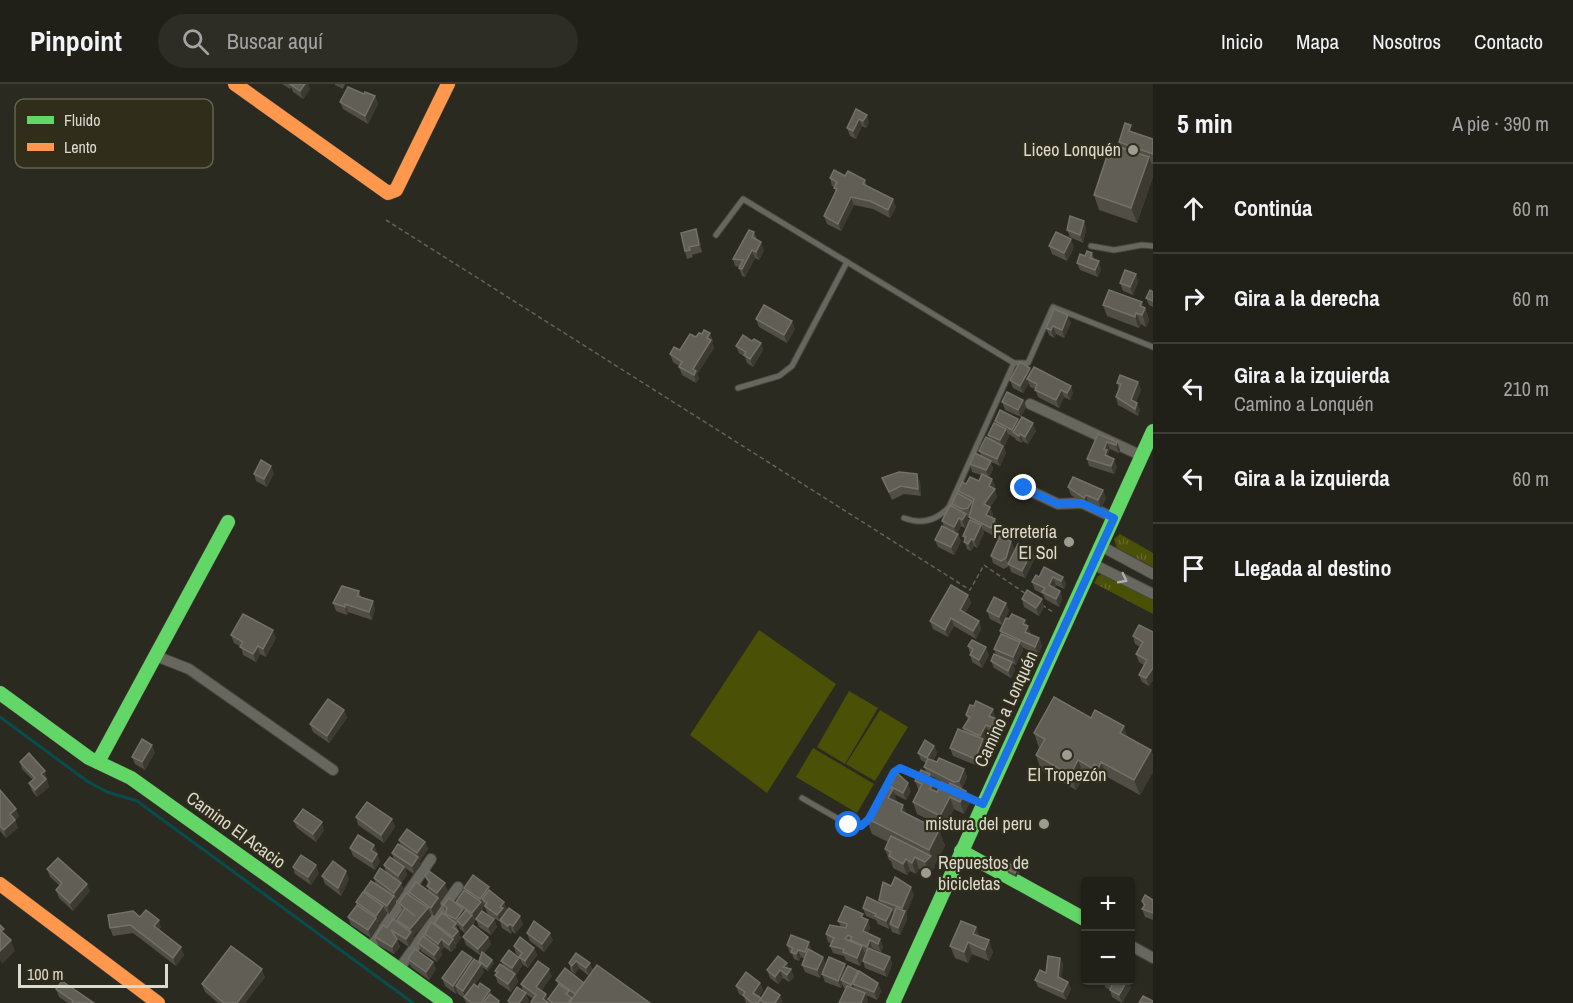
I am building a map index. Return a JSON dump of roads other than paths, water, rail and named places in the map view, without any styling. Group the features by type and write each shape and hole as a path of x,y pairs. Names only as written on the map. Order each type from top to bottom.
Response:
{"street":[{"path":"235,84 383,192 390,194 396,190 448,84"},
{"path":"1030,404 1142,456"},
{"name":"Camino a Lonquén","path":"893,1003 1153,431"},
{"path":"1024,488 1058,504 1082,503 1114,518"},
{"path":"98,762 228,522"},
{"path":"1101,546 1153,574"},
{"path":"1093,564 1153,594"},
{"path":"156,656 189,669 333,770"},
{"name":"Camino El Acacio","path":"0,693 98,762 131,777 446,1003"},
{"path":"961,851 1081,917"},
{"path":"370,948 430,860"},
{"path":"0,884 158,1003"},
{"path":"399,969 458,887"},
{"path":"1135,947 1153,958"}],"lane":[{"path":"716,235 743,200 1014,363 1028,363 1053,307 1153,347"},
{"path":"1091,246 1114,250 1142,244 1153,246"},
{"path":"738,388 779,376 792,366 847,262"},
{"path":"904,518 918,522 932,520 949,507 1014,363"},
{"path":"879,800 894,772 900,768 983,804"},
{"path":"802,798 849,825 861,826 874,809"}],"waterway":[{"path":"0,717 87,781 107,792 137,801 413,1003"}],"place":[{"name":"Liceo Lonquén","path":"1133,150"},
{"name":"Ferretería El Sol","path":"1069,542"},
{"name":"El Tropezón","path":"1067,755"},
{"name":"mistura del peru","path":"1044,824"},
{"name":"Repuestos de bicicletas","path":"926,873"}]}
